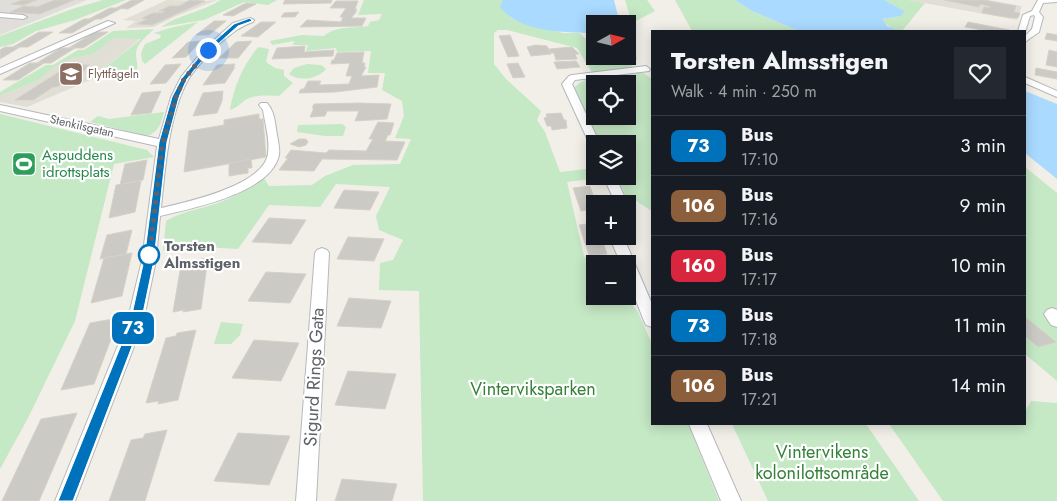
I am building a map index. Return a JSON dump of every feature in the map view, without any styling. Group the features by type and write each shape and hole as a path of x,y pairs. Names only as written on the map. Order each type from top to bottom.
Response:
{"street":[{"path":"1026,30 1027,15 1036,12 1041,1 1057,0"},
{"path":"1026,36 1033,34 1036,30 1039,18 1036,12"},
{"path":"0,15 23,17"},
{"path":"65,501 135,323 143,290 156,213 163,142 176,97 184,79 220,38 236,25 250,20"},
{"path":"0,71 111,23"},
{"path":"590,135 567,84 572,78 646,69"},
{"path":"1026,80 1057,94"},
{"path":"156,213 213,198 238,188 259,175 272,160 274,154 268,110 264,105"},
{"name":"Stenkilsgatan","path":"0,108 155,143 163,142"},
{"path":"620,245 651,319"},
{"name":"Sigurd Rings Gata","path":"306,501 322,253"},
{"path":"1057,316 1052,314 1057,321"},
{"path":"698,425 731,501"}],"shaded area":[{"path":"0,0 87,0 0,35"},
{"path":"167,0 217,0 154,27 126,28 136,21 123,20"},
{"path":"908,0 988,0 1022,6 1017,20"},
{"name":"Flyttfågeln","path":"114,38 141,38 88,81 27,107 0,102 0,96 37,81 53,68 70,59 93,54"}],"green space":[{"path":"103,0 126,0 75,20 36,31 13,44 0,47 0,36 72,9"},
{"path":"221,0 277,0 268,5 244,2 204,20 161,27 176,19"},
{"name":"Vinterviksparken","path":"364,0 503,0 511,18 563,33 579,33 586,38 586,63 577,48 507,30 498,30 494,33 494,64 506,79 541,111 537,120 545,132 560,172 586,169 586,180 567,182 584,256 586,258 586,305 633,305 638,312 651,342 651,425 688,425 719,501 423,501 419,291 379,290 380,263 393,260 403,240 379,230 376,216 390,187 336,184 320,207 269,205 238,249 186,246 163,251 166,221 185,212 224,201 264,178 269,186 312,185 325,176 353,165 400,164 411,139 395,138 404,116 402,101 382,90 385,73 368,73 371,51 337,52 336,48 306,51 308,45 293,45 294,41 272,45 270,41 302,35 324,36 334,30 368,26 370,22 379,20 382,14 358,15"},
{"path":"625,0 647,0 655,11 636,21 636,15 630,15"},
{"path":"675,0 735,0 752,11 797,30 691,30"},
{"path":"884,0 908,0 925,3 903,30 894,29 882,21 882,19 901,16 903,11"},
{"path":"198,22 145,64 142,61 141,53 145,44 160,38 161,35 154,33"},
{"path":"154,29 138,46 136,53 137,70 88,81 141,39 114,38 93,54 70,59 53,68 37,81 0,96 0,92 46,65 53,65 78,50 84,50 113,31"},
{"path":"258,47 269,49 266,62 275,68 284,70 284,76 293,83 279,96 254,96 230,110 240,77"},
{"path":"307,64 321,65 326,69 318,75 303,79 289,74 294,68"},
{"name":"Vinterviksparken","path":"587,65 633,65 630,69 593,74"},
{"path":"642,72 651,78 651,210 636,201 636,195 625,194 621,185 636,185 636,135 596,135 590,125 636,125 636,75 604,75"},
{"path":"586,80 586,116 573,90"},
{"path":"164,112 157,130 147,136 90,122 98,116 109,119"},
{"path":"0,114 147,150 154,157 114,164 75,321 28,418 0,469"},
{"path":"342,124 346,127 343,136 325,136 297,132 298,125"},
{"path":"1026,168 1057,193 1057,381 1026,355"},
{"path":"221,322 243,324 240,335 231,344 214,344"},
{"path":"1031,401 1057,403 1057,501 943,501 890,425 1026,425 1026,410"},
{"name":"Vintervikens kolonilottsområde","path":"732,425 867,425 919,501 768,501"}],"water":[{"path":"503,0 614,0 618,15 586,15 586,33 570,32 544,29 519,22 500,7"},
{"path":"735,0 884,0 904,11 901,16 882,19 887,26 897,30 797,30 752,11"},
{"path":"1026,91 1057,104 1057,179 1026,154"}],"building":[{"path":"23,0 37,0 23,5 11,4"},
{"path":"55,0 74,0 40,14 10,12 24,6 37,7"},
{"path":"132,0 144,0 128,9 116,8"},
{"path":"190,0 205,1 152,25 137,24 147,19 142,18 153,13 162,13 165,11 159,11 170,6 179,6"},
{"path":"285,0 332,0 331,3 283,4"},
{"path":"944,0 983,0 1016,6 1014,12 1020,13 1018,18 1012,18 982,13 984,7 991,8 980,4 979,7"},
{"path":"336,1 358,1 355,9 357,11 351,18 366,18 362,26 300,27 307,20 341,22 343,17 340,17 346,8 330,8"},
{"path":"246,3 256,4 233,16 223,15"},
{"path":"110,8 122,8 101,19 89,19"},
{"path":"299,12 295,17 281,17 284,13"},
{"path":"84,19 96,19 72,33 59,33"},
{"path":"214,21 226,21 209,35 196,35"},
{"path":"261,22 276,22 258,37 241,36"},
{"path":"968,22 1009,30 982,30 965,27"},
{"path":"39,32 53,32 28,47 13,47"},
{"path":"95,32 108,32 83,48 69,48"},
{"path":"1047,33 1057,35 1057,41 1045,39"},
{"path":"510,35 519,56 508,57 499,36"},
{"path":"201,41 186,57 172,58 188,42"},
{"path":"252,41 238,58 219,58 236,42"},
{"path":"536,45 547,46 551,54 531,56 527,47"},
{"path":"305,46 304,52 334,50 333,56 272,59 277,48"},
{"path":"5,47 20,47 0,59 0,50"},
{"path":"572,47 579,54 575,54 577,59 556,60 554,53 551,53 549,49"},
{"path":"61,48 75,48 51,63 37,63"},
{"path":"1049,50 1057,52 1057,67 1046,65"},
{"path":"364,52 362,63 365,63 364,67 366,67 361,76 379,75 377,87 335,92 299,93 301,89 304,89 308,81 321,81 319,85 349,84 352,76 346,76 350,63 331,64 332,60 334,60 337,53"},
{"path":"576,61 580,67 557,69 554,62"},
{"path":"30,63 44,63 18,80 3,80"},
{"path":"518,63 525,77 513,78 507,64"},
{"path":"181,64 166,83 150,84 165,65"},
{"path":"235,64 233,68 235,67 225,83 203,85 217,65"},
{"path":"70,65 89,65 85,68 88,68 72,79 68,79 57,87 53,87 33,100 15,100"},
{"path":"1036,68 1057,72 1057,79 1035,75"},
{"path":"161,91 151,113 131,115 142,93"},
{"path":"223,91 222,101 217,113 193,116 203,93"},
{"path":"314,104 391,104 387,119 355,121 359,111 327,111 325,116 310,117"},
{"path":"561,113 564,120 566,120 567,128 552,130 551,126 547,126 544,118 547,117 546,114"},
{"path":"259,114 259,119 263,119 266,157 184,172 189,131 224,125 224,120"},
{"path":"378,122 394,123 390,135 388,135 385,141 405,142 397,160 322,159 314,171 279,170 288,158 285,158 291,150 326,153 329,150 366,151 373,139 369,139"},
{"path":"299,139 306,139 308,142 306,145 299,147 290,144"},
{"path":"251,159 252,168 248,168 248,173 229,176 229,163"},
{"path":"147,160 143,180 120,185 125,164"},
{"path":"141,181 135,212 109,218 116,185"},
{"path":"590,186 593,195 586,195 586,210 581,211 573,188"},
{"path":"344,190 379,192 370,210 334,208"},
{"path":"269,218 306,220 291,244 252,242"},
{"path":"586,224 586,245 604,245 607,254 589,255 579,225"},
{"path":"132,230 126,254 100,259 107,235"},
{"path":"348,237 384,239 374,261 337,259"},
{"path":"132,253 122,296 91,303 104,258"},
{"path":"208,257 201,309 173,312 181,265"},
{"path":"266,272 306,274 290,303 248,301"},
{"path":"349,298 391,301 381,328 337,326"},
{"path":"119,318 94,384 61,390 90,323"},
{"path":"1026,318 1056,342 1038,347 1026,337"},
{"path":"196,330 178,400 158,404 159,401 146,403 166,338 176,336 177,333"},
{"path":"254,340 299,343 281,381 232,378"},
{"path":"348,371 396,374 385,409 335,405"},
{"path":"77,413 39,501 2,501 41,419"},
{"path":"167,430 145,501 109,501 131,440 143,438 145,434"},
{"path":"238,433 290,436 269,485 214,481"},
{"path":"342,479 397,484 392,501 335,501"}],"bus line":[{"name":"73","path":"65,501 122,361 135,323 149,260 163,142 176,97 184,79 208,50 236,25 250,20"}],"place":[{"name":"Flyttfågeln","path":"71,74"},
{"name":"Aspuddens idrottsplats","path":"24,164"},
{"name":"Torsten Almsstigen","path":"149,255"}],"route":[{"path":"149,255 149,260 156,213 162,146 176,97 184,79 208,50"}]}
